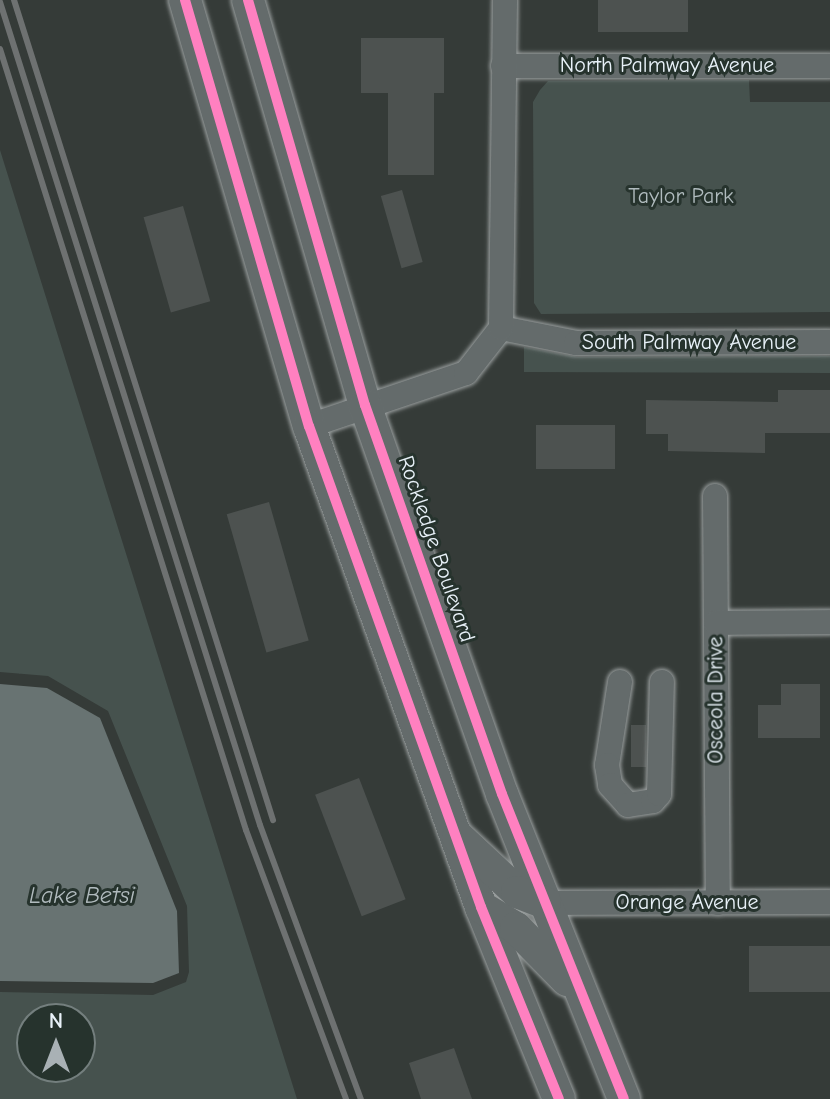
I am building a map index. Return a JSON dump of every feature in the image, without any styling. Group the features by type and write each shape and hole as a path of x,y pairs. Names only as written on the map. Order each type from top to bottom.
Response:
{"main road":[{"path":"185,0 309,426 453,832 559,1099"},
{"name":"Rockledge Boulevard","path":"248,0 365,405 458,675 624,1099"},
{"path":"453,832 517,892 545,903"},
{"path":"481,907 527,937 582,998"}],"street":[{"path":"309,426 466,373 504,317 505,0"},
{"name":"North Palmway Avenue","path":"503,66 830,66"},
{"name":"South Palmway Avenue","path":"504,317 576,343 830,342"},
{"name":"Osceola Drive","path":"715,496 718,903"},
{"path":"716,623 830,622"},
{"path":"620,682 607,765 610,785 628,805 653,801 659,794 662,682"},
{"name":"Orange Avenue","path":"545,903 830,902"}],"green space":[{"name":"Taylor Park","path":"749,80 750,102 830,102 830,312 541,314 534,303 533,102 548,81"},
{"path":"0,150 297,1099 0,1099 0,992 153,995 186,982 189,972 187,906 108,711 48,676 0,672"},
{"path":"524,347 577,357 830,356 830,373 524,372"}],"water":[{"name":"Lake Betsi","path":"0,684 47,688 100,718 177,911 179,973 153,983 0,981"}],"building":[{"path":"598,0 688,0 688,32 598,32"},
{"path":"361,38 444,38 444,93 434,93 434,175 388,175 388,93 361,93"},
{"path":"402,190 423,262 402,268 381,196"},
{"path":"183,206 210,301 171,312 144,217"},
{"path":"778,390 830,390 830,433 765,433 765,453 668,451 668,434 646,434 646,400 778,402"},
{"path":"536,425 615,425 615,469 536,469"},
{"path":"269,502 309,640 266,653 227,514"},
{"path":"781,684 820,684 820,738 758,738 758,705 781,705"},
{"path":"631,725 646,725 646,767 631,767"},
{"path":"359,778 406,899 362,916 315,795"},
{"path":"749,946 830,946 830,992 749,992"},
{"path":"454,1048 472,1099 421,1099 409,1063"}],"railway":[{"path":"14,0 273,820"},
{"path":"0,2 260,825 361,1099"},
{"path":"0,49 246,830 346,1099"}],"cycle path":[{"path":"185,0 309,426 481,907 559,1099"},
{"path":"248,0 365,405 502,794 624,1099"}]}
